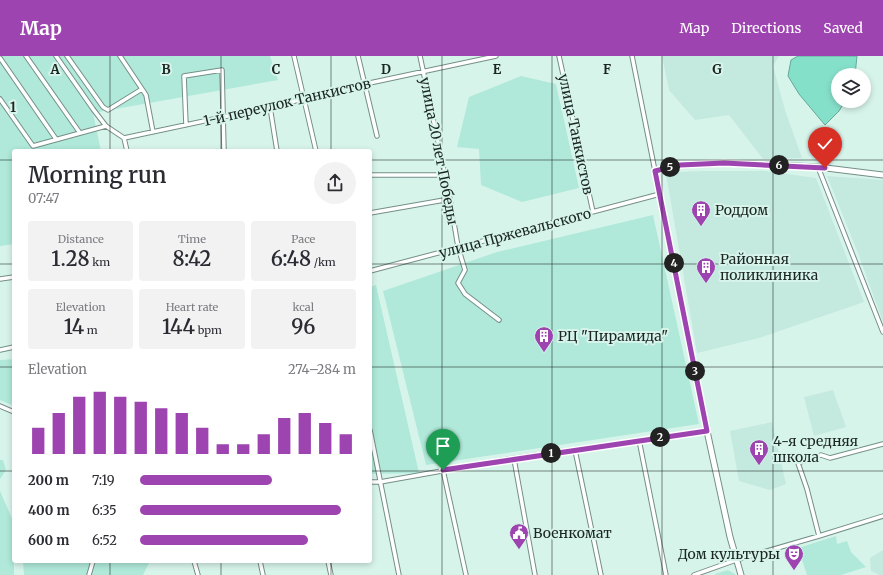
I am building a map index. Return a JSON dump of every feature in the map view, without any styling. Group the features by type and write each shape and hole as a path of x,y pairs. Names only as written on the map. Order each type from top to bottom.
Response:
{"street":[{"path":"26,56 80,133"},
{"path":"56,56 106,126 124,138 127,149"},
{"path":"67,56 103,107 108,110 142,89"},
{"path":"120,56 146,95 153,132"},
{"path":"294,56 316,149"},
{"path":"358,56 376,136"},
{"name":"улица 20 лет Победы","path":"420,56 450,199 458,247 465,270 458,283 465,294 499,320"},
{"name":"1-й переулок Танкистов","path":"124,138 222,118 365,84 496,56"},
{"name":"улица Танкистов","path":"559,56 593,212"},
{"path":"632,56 707,431 736,560 741,575"},
{"path":"0,58 56,139"},
{"path":"186,125 184,76 222,70 224,149"},
{"path":"0,99 33,146 106,126"},
{"path":"270,107 277,149"},
{"path":"655,171 680,165 724,163 818,167 883,175"},
{"path":"818,167 883,332"},
{"path":"372,175 445,175"},
{"name":"улица Пржевальского","path":"372,270 660,194"},
{"path":"372,213 450,199"},
{"path":"0,279 12,277"},
{"path":"0,345 0,350 12,347"},
{"path":"0,406 12,411"},
{"path":"372,482 380,482 514,459 707,431"},
{"path":"372,440 399,575"},
{"path":"639,440 666,575"},
{"path":"819,536 807,489 798,463 821,455 830,458 883,444"},
{"path":"575,450 601,575"},
{"path":"514,459 535,575"},
{"path":"443,470 466,575"},
{"path":"694,575 736,560 883,516"},
{"path":"88,575 92,563"},
{"path":"195,563 198,575"},
{"path":"260,563 263,575"},
{"path":"328,563 331,575"}],"shaded area":[{"path":"0,56 270,56 278,80 93,113 101,149 12,149 12,244 0,246"},
{"path":"662,56 779,56 773,66 785,110 802,158 763,159 729,115 695,120 669,90"},
{"path":"798,56 857,56 856,68 831,68 831,108 841,108 825,125 799,94 788,76 791,60"},
{"path":"521,76 556,84 579,188 522,202 481,185 479,149 457,147 469,97"},
{"path":"765,171 816,178 864,302 759,338 697,353 666,174 676,172"},
{"path":"827,176 883,180 883,322 858,253"},
{"path":"653,215 699,424 426,465 383,291 497,252"},
{"path":"376,285 419,473 372,474 372,286"},
{"path":"12,359 12,405 0,400 0,360"},
{"path":"833,390 846,427 814,436 804,397"},
{"path":"772,422 786,484 770,490 739,481 730,431"},
{"path":"0,460 3,460 6,470 0,479"},
{"path":"0,491 12,518 12,563 14,563 14,575 0,575"},
{"path":"836,536 837,544 847,541 851,552 866,567 841,575 807,575 798,548"},
{"path":"883,550 883,575 879,575 871,571 870,558"},
{"path":"23,563 149,563 143,575 24,575"},
{"path":"728,570 736,575 715,575 715,574"}],"place":[{"name":"Роддом","path":"701,227"},
{"name":"Районная поликлиника","path":"706,284"},
{"name":"РЦ \"Пирамида\"","path":"544,353"},
{"name":"4-я средняя школа","path":"759,466"},
{"name":"Военкомат","path":"519,550"},
{"name":"Дом культуры","path":"794,571"}],"route":[{"path":"443,470 707,431 655,171 680,165 724,163 825,168"}]}
